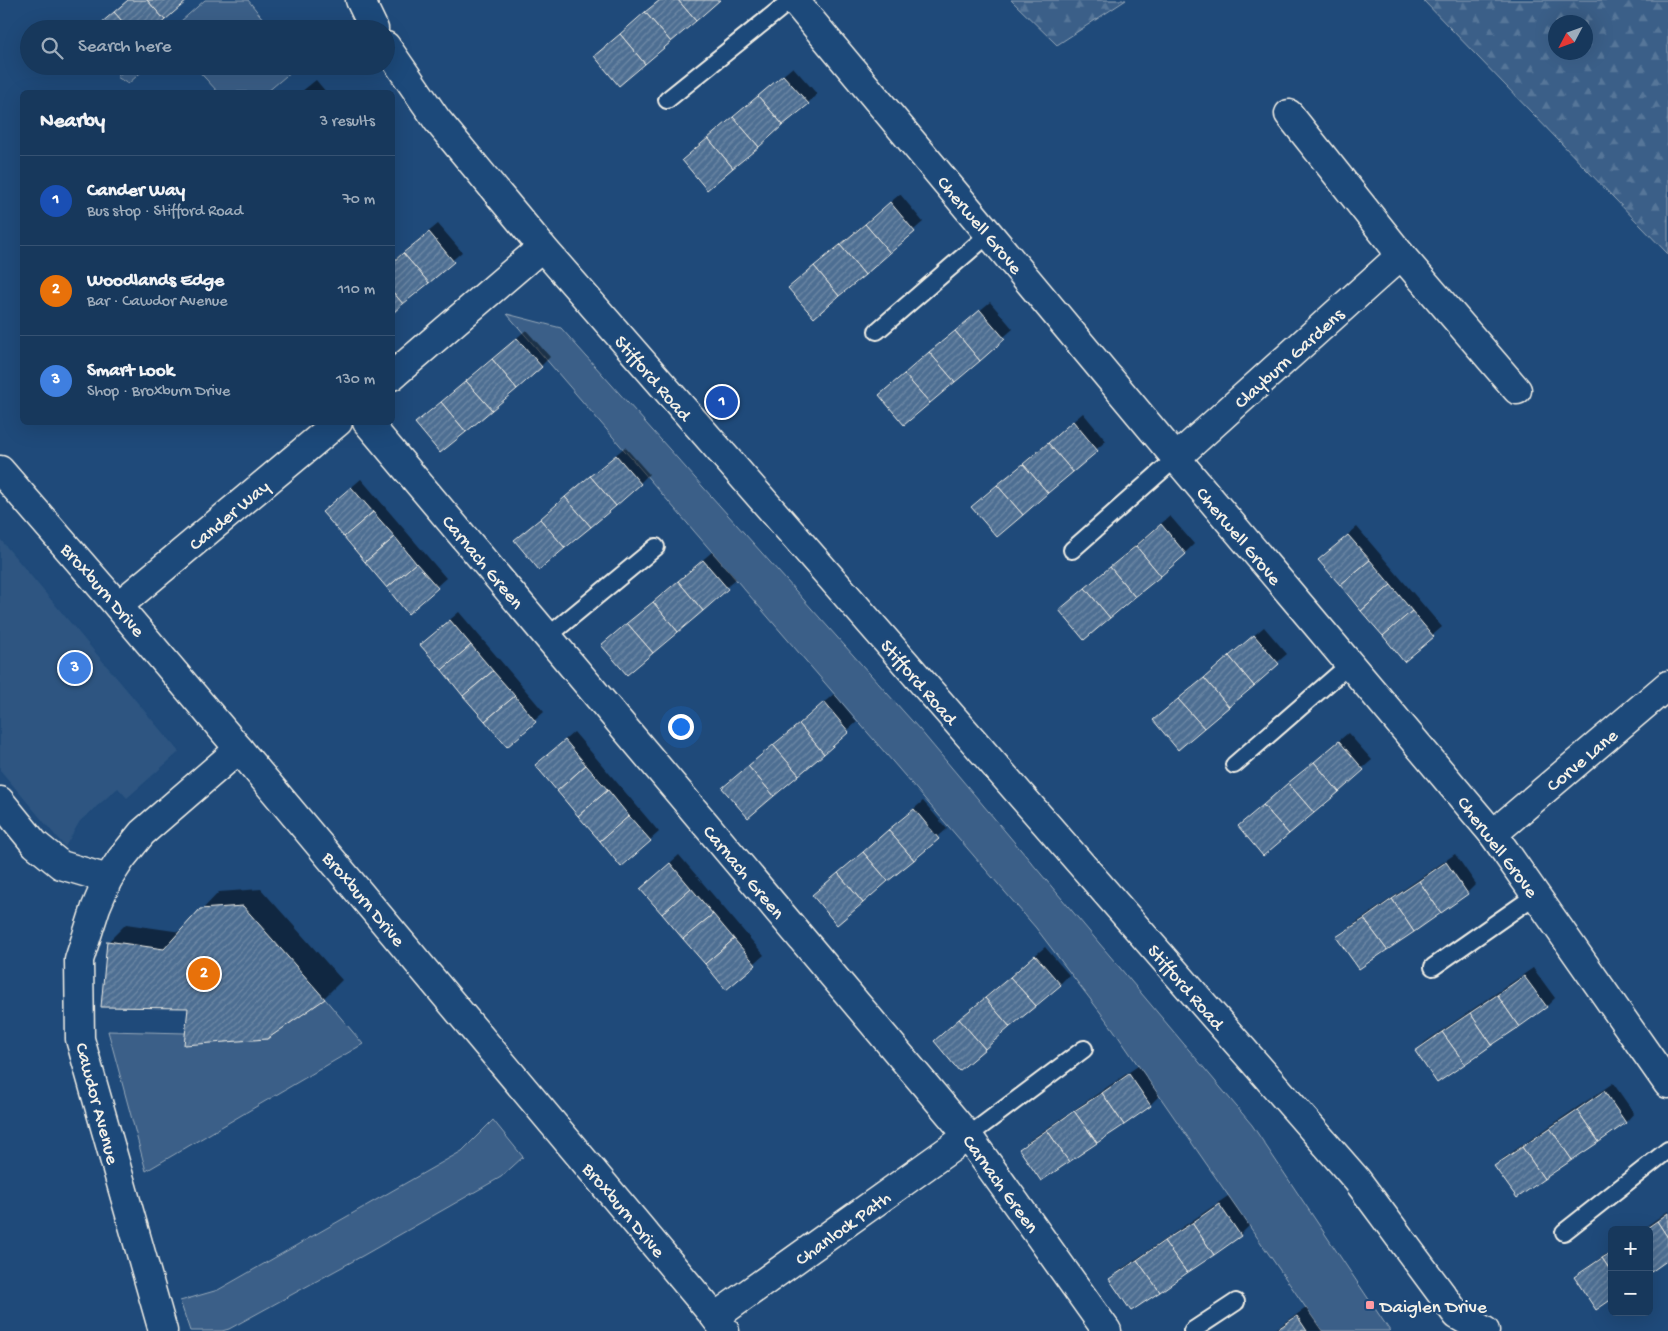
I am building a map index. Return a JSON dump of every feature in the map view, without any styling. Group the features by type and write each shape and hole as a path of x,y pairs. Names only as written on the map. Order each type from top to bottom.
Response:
{"street":[{"path":"360,0 370,20"},
{"name":"Cherwell Grove","path":"793,0 1493,834 1668,1084"},
{"name":"Stifford Road","path":"395,59 437,120 542,247 1357,1180 1458,1323 1485,1331"},
{"path":"1289,114 1401,255 1517,390"},
{"path":"395,373 542,247"},
{"name":"Clayburn Gardens","path":"1176,458 1401,255"},
{"name":"Cander Way","path":"118,606 334,425"},
{"name":"Carnach Green","path":"370,425 968,1136 1107,1331"},
{"name":"Broxburn Drive","path":"4,484 118,606 720,1324"},
{"name":"Corve Lane","path":"1493,834 1668,685"},
{"name":"Cawdor Avenue","path":"163,1331 80,1039 79,960 96,907 108,879 142,833 239,749"},
{"path":"0,801 35,844 61,865 108,879"},
{"name":"Chanlock Path","path":"720,1324 968,1136"}],"lane":[{"path":"667,100 793,0"},
{"path":"877,331 989,234"},
{"path":"1072,550 1176,458"},
{"path":"547,637 656,546"},
{"path":"1234,765 1350,664"},
{"path":"1433,967 1536,895"},
{"path":"968,1136 1084,1049"},
{"path":"1564,1232 1668,1150"},
{"path":"1192,1331 1236,1302"}],"shaded area":[{"path":"0,539 179,752 127,798 118,788 80,821 65,847 0,770"}],"green space":[{"path":"205,0 248,0 264,20 182,20"},
{"path":"1011,0 1126,0 1057,45"},
{"path":"1423,0 1668,0 1668,254"},
{"path":"119,75 138,75 128,84 117,77"},
{"path":"202,75 287,75 269,90 216,90"},
{"path":"507,314 561,328 920,730 1252,1125 1390,1331 1322,1331 1113,1029 1036,928"},
{"path":"325,999 363,1044 146,1171 108,1031 185,1033 267,1039"},
{"path":"493,1120 523,1157 501,1177 229,1329 222,1331 190,1331 180,1301 218,1290 462,1151"}],"building":[{"path":"128,0 147,0 165,20 121,20 114,12"},
{"path":"147,0 188,0 165,20"},
{"path":"660,0 678,0 696,21 671,42 645,12"},
{"path":"678,0 720,0 696,21"},
{"path":"114,12 121,20 105,20"},
{"path":"645,12 671,42 645,64 620,34"},
{"path":"620,34 645,64 619,86 594,56"},
{"path":"783,75 809,104 783,125 758,96"},
{"path":"758,96 783,125 759,147 733,117"},
{"path":"733,117 759,147 733,168 708,138"},
{"path":"708,138 733,168 707,190 682,160"},
{"path":"890,202 915,232 890,253 865,224"},
{"path":"865,224 890,253 865,275 840,245"},
{"path":"429,232 454,262 429,283 403,253"},
{"path":"840,245 865,275 839,296 814,266"},
{"path":"403,253 429,283 403,304 395,295 395,260"},
{"path":"814,266 839,296 814,318 788,288"},
{"path":"395,295 403,304 395,311"},
{"path":"980,310 1005,339 980,361 955,331"},
{"path":"955,331 980,361 955,382 929,352"},
{"path":"517,338 542,367 517,389 492,359"},
{"path":"929,352 955,382 930,403 904,374"},
{"path":"492,359 517,389 492,410 466,381"},
{"path":"904,374 930,403 904,425 879,395"},
{"path":"466,381 492,410 466,432 441,402"},
{"path":"441,402 466,432 440,453 415,423"},
{"path":"1073,421 1098,451 1073,472 1048,443"},
{"path":"1048,443 1073,472 1048,493 1023,464"},
{"path":"616,455 641,484 616,506 590,476"},
{"path":"1023,464 1048,493 1023,515 997,485"},
{"path":"590,476 616,506 591,527 565,497"},
{"path":"997,485 1023,515 997,537 971,507"},
{"path":"351,487 373,512 344,537 322,512"},
{"path":"565,497 591,527 565,548 540,519"},
{"path":"373,512 395,537 365,562 344,537"},
{"path":"540,519 565,548 539,570 514,540"},
{"path":"1161,524 1186,554 1161,576 1136,546"},
{"path":"1348,535 1370,560 1340,585 1318,560"},
{"path":"395,537 416,563 387,588 365,562"},
{"path":"1136,546 1161,576 1135,597 1110,567"},
{"path":"703,560 728,589 703,611 678,581"},
{"path":"1370,560 1391,585 1361,611 1340,585"},
{"path":"416,563 438,588 408,614 387,588"},
{"path":"1110,567 1135,597 1110,618 1085,588"},
{"path":"678,581 703,611 678,632 653,602"},
{"path":"1391,585 1412,611 1383,636 1361,611"},
{"path":"1085,588 1110,618 1084,640 1059,610"},
{"path":"653,602 678,632 653,653 627,623"},
{"path":"1412,611 1434,637 1404,662 1383,636"},
{"path":"450,620 471,645 442,670 420,645"},
{"path":"627,623 653,653 627,675 601,645"},
{"path":"1254,635 1279,664 1254,686 1229,656"},
{"path":"471,645 493,671 463,696 442,670"},
{"path":"1229,656 1254,686 1229,707 1204,678"},
{"path":"493,671 515,696 485,721 463,696"},
{"path":"1204,678 1229,707 1204,728 1178,699"},
{"path":"515,696 536,722 507,747 485,721"},
{"path":"1178,699 1204,728 1178,750 1153,720"},
{"path":"824,702 849,732 824,754 799,724"},
{"path":"799,724 824,754 799,775 773,745"},
{"path":"565,740 586,765 557,791 535,765"},
{"path":"1339,741 1364,770 1339,792 1314,762"},
{"path":"773,745 799,775 774,796 748,766"},
{"path":"1314,762 1339,792 1314,813 1288,783"},
{"path":"586,765 608,790 578,816 557,791"},
{"path":"748,766 774,796 748,818 722,788"},
{"path":"1288,783 1314,813 1289,834 1263,805"},
{"path":"608,790 629,816 600,841 578,816"},
{"path":"1263,805 1289,834 1263,856 1238,826"},
{"path":"914,809 939,839 914,860 888,830"},
{"path":"629,816 651,841 621,867 600,841"},
{"path":"888,830 914,860 888,881 863,852"},
{"path":"863,852 888,881 863,903 838,873"},
{"path":"1446,862 1468,894 1441,913 1419,881"},
{"path":"670,863 691,888 662,914 640,889"},
{"path":"838,873 863,903 837,925 812,895"},
{"path":"1419,881 1441,913 1414,932 1392,899"},
{"path":"691,888 713,914 683,939 662,914"},
{"path":"1392,899 1414,932 1387,950 1364,919"},
{"path":"243,906 325,999 267,1039 184,1045 188,1008 101,1007 107,941 164,949 200,909"},
{"path":"713,914 734,939 705,964 683,939"},
{"path":"1364,919 1387,950 1359,969 1336,937"},
{"path":"734,939 756,965 726,990 705,964"},
{"path":"1035,955 1061,985 1036,1006 1010,977"},
{"path":"1524,976 1547,1007 1519,1027 1497,995"},
{"path":"1010,977 1036,1006 1010,1027 985,998"},
{"path":"1497,995 1519,1027 1492,1045 1470,1013"},
{"path":"985,998 1010,1027 985,1049 959,1019"},
{"path":"1470,1013 1492,1045 1465,1064 1442,1032"},
{"path":"959,1019 985,1049 959,1071 934,1041"},
{"path":"1442,1032 1465,1064 1437,1083 1415,1051"},
{"path":"1129,1074 1151,1106 1124,1125 1102,1093"},
{"path":"1604,1091 1626,1123 1599,1142 1577,1110"},
{"path":"1102,1093 1124,1125 1097,1143 1074,1111"},
{"path":"1577,1110 1599,1142 1572,1160 1550,1128"},
{"path":"1074,1111 1097,1143 1069,1162 1047,1130"},
{"path":"1550,1128 1572,1160 1544,1179 1522,1147"},
{"path":"1047,1130 1069,1162 1041,1181 1019,1149"},
{"path":"1522,1147 1544,1179 1517,1198 1494,1166"},
{"path":"1219,1204 1241,1236 1214,1255 1192,1223"},
{"path":"1668,1213 1668,1238 1657,1221"},
{"path":"1657,1221 1668,1238 1668,1260 1653,1271 1653,1226 1650,1226"},
{"path":"1192,1223 1214,1255 1187,1273 1164,1241"},
{"path":"1164,1241 1187,1273 1160,1292 1137,1260"},
{"path":"1608,1254 1608,1267 1602,1258"},
{"path":"1602,1258 1608,1267 1608,1302 1596,1310 1574,1277"},
{"path":"1137,1260 1160,1292 1131,1311 1109,1279"},
{"path":"1297,1316 1307,1331 1275,1331"}],"place":[{"name":"Cander Way","path":"722,402"},
{"name":"Smart Look","path":"75,668"},
{"name":"Woodlands Edge","path":"204,974"},
{"name":"Daiglen Drive","path":"1370,1305"}]}
